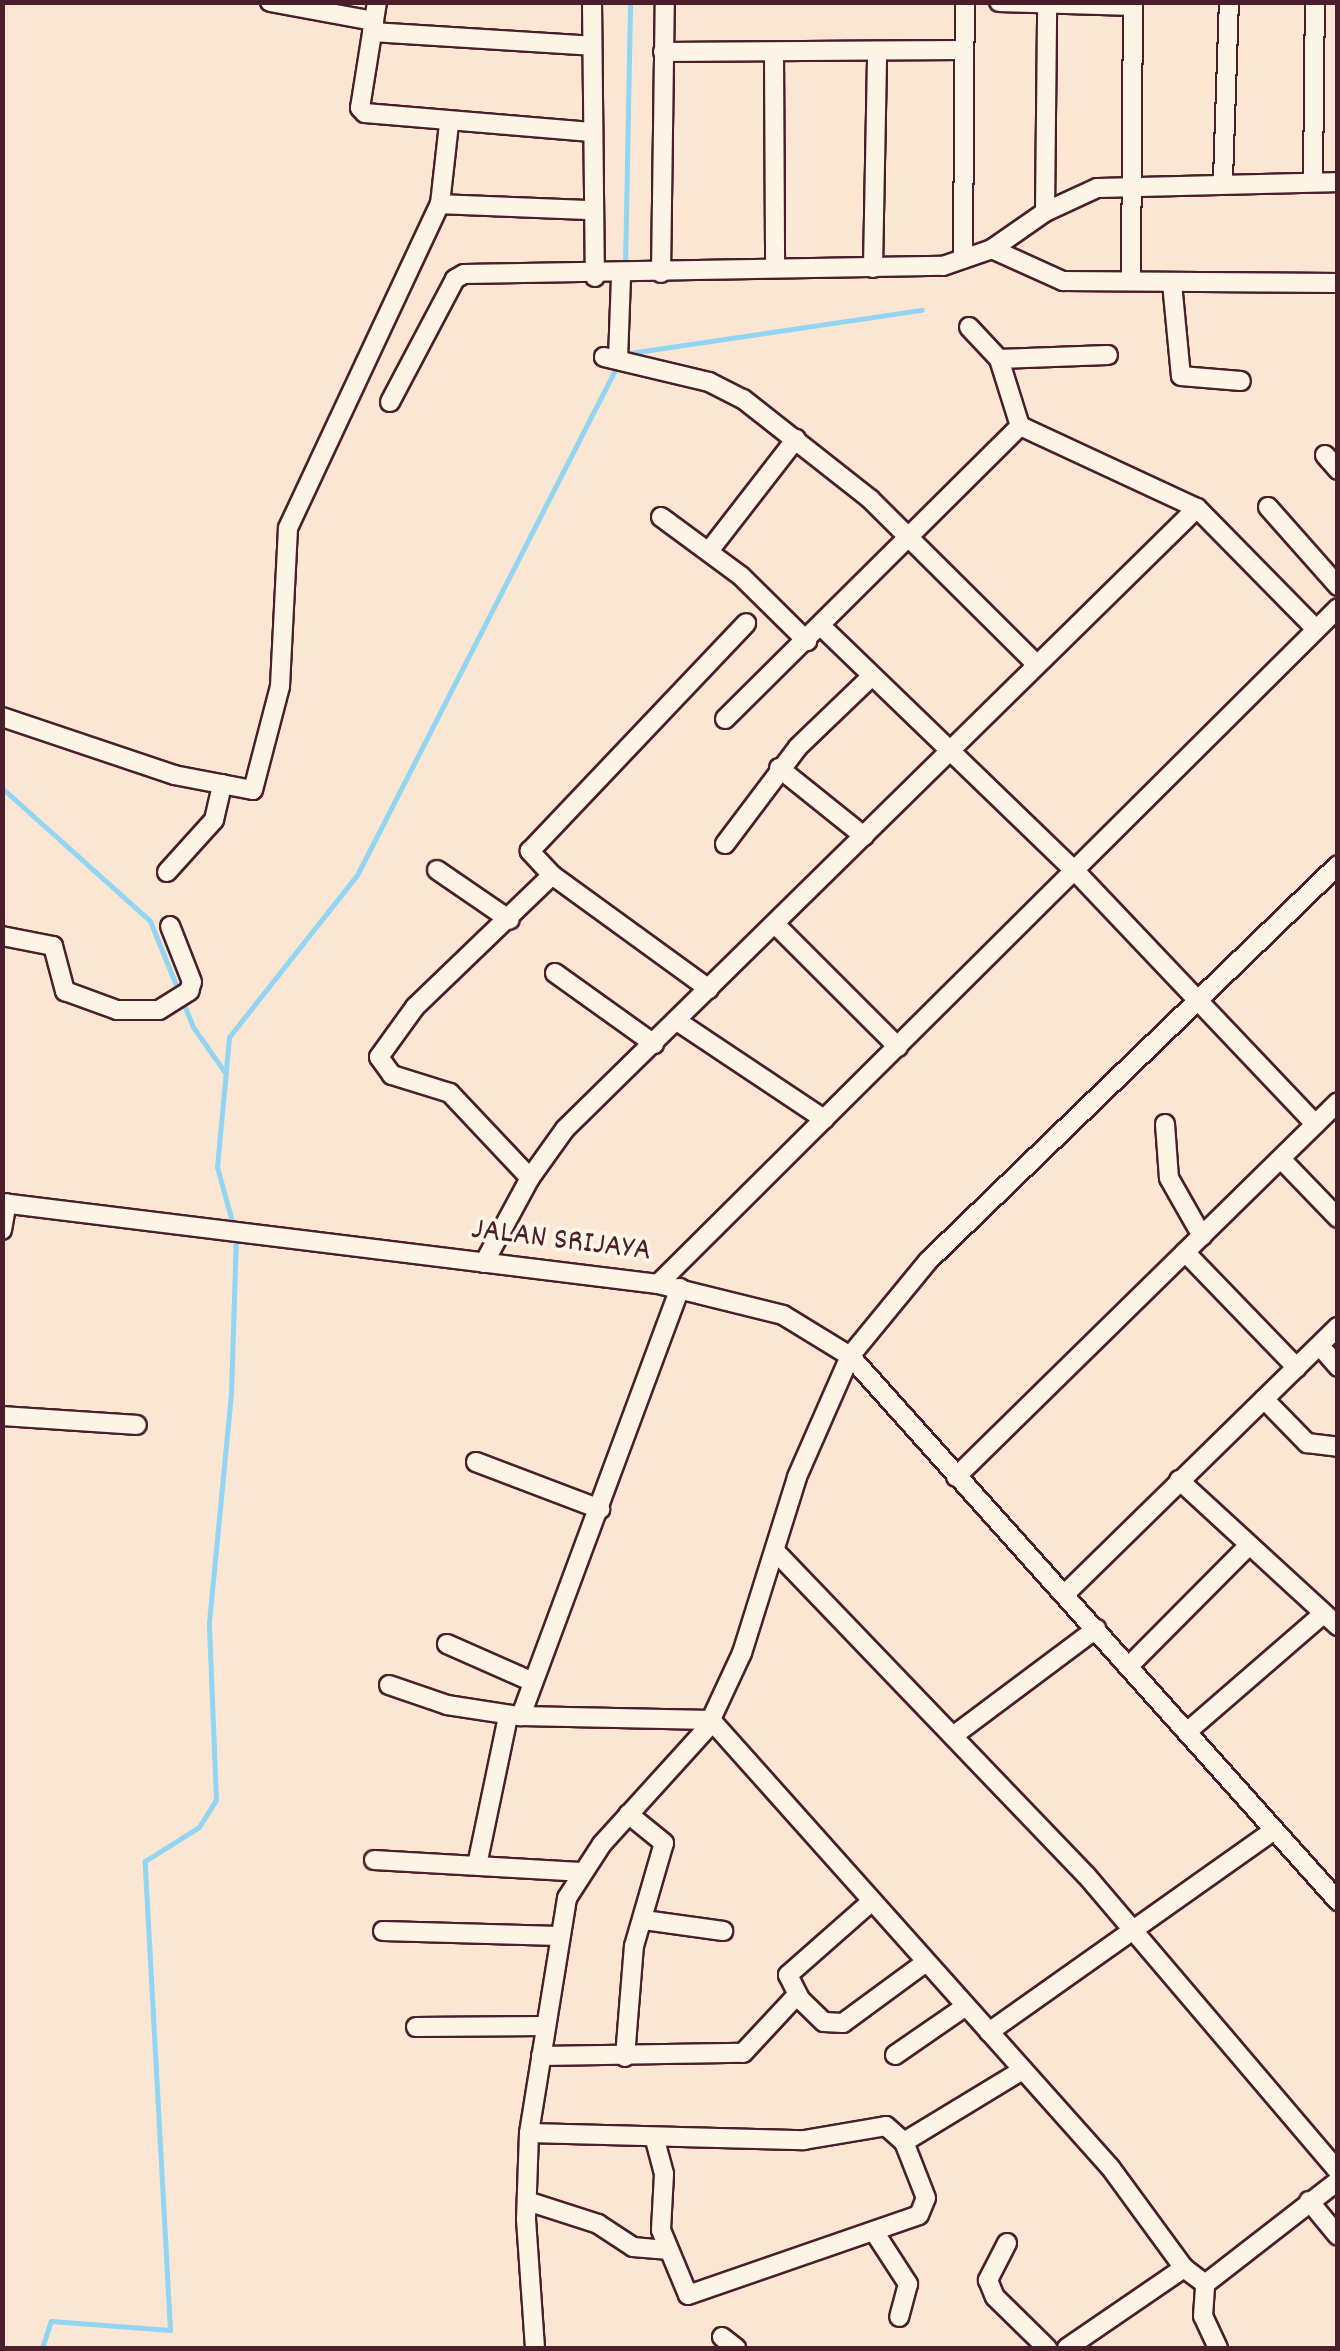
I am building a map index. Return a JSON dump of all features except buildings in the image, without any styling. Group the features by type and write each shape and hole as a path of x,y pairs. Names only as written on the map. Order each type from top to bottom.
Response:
{"street":[{"path":"270,2 592,46"},
{"path":"592,2 591,210 595,276"},
{"path":"662,274 665,2"},
{"path":"963,258 965,2"},
{"path":"999,2 1133,4 1131,280"},
{"path":"1223,180 1229,2"},
{"path":"1313,181 1316,2"},
{"path":"1045,212 1048,4"},
{"path":"374,19 362,111 449,124 591,132"},
{"path":"662,52 878,54 964,50"},
{"path":"774,54 775,268"},
{"path":"873,268 878,54"},
{"path":"2,717 174,776 253,790 280,686 288,528 440,204 449,124"},
{"path":"390,402 460,276 873,268 963,258 992,248 1045,212 1097,188 1223,180 1338,182"},
{"path":"440,204 591,210"},
{"path":"992,248 1063,281 1338,283"},
{"path":"624,275 618,359 727,390 796,439 908,537 1036,666"},
{"path":"1172,283 1182,376 1241,381"},
{"path":"969,327 999,358 1020,426 1198,508 1315,628"},
{"path":"999,358 1108,355"},
{"path":"725,719 1020,426"},
{"path":"709,551 796,439"},
{"path":"1324,455 1338,470"},
{"path":"484,1263 530,1178 566,1129 1198,508"},
{"path":"1268,508 1338,586"},
{"path":"661,517 709,551 807,641"},
{"path":"658,1284 1078,872 1338,608"},
{"path":"709,990 552,876 532,848 746,623"},
{"path":"822,626 948,752 1078,872 1315,1124"},
{"path":"726,844 779,768 871,677"},
{"path":"779,768 864,836"},
{"path":"168,872 214,820 222,784"},
{"path":"535,2348 527,2201 529,2133 559,1936 580,1872 711,1720 742,1654 809,1446 850,1356 928,1261 1196,995 1338,865"},
{"path":"437,870 510,920"},
{"path":"530,1178 450,1093 392,1075 379,1063 390,1034 552,876"},
{"path":"775,924 898,1047"},
{"path":"2,936 53,946 65,991 118,1010 159,1010 182,996 188,964 170,926"},
{"path":"555,972 654,1044"},
{"path":"677,1021 824,1119"},
{"path":"956,1477 1338,1102"},
{"path":"1165,1124 1169,1178 1202,1236"},
{"path":"1280,1159 1338,1218"},
{"path":"2,1230 5,1203"},
{"name":"JALAN SRIJAYA","path":"5,1203 220,1234 658,1284 762,1306 850,1356 1338,1900"},
{"path":"1186,1252 1297,1368"},
{"path":"477,1865 514,1717 533,1682 600,1509 680,1288"},
{"path":"1065,1594 1338,1328"},
{"path":"1320,1346 1338,1367"},
{"path":"1264,1399 1308,1443 1338,1447"},
{"path":"2,1416 137,1425"},
{"path":"476,1462 600,1509"},
{"path":"1179,1480 1246,1547 1330,1620 1188,1731"},
{"path":"1129,1666 1246,1547"},
{"path":"776,1552 953,1736 1134,1935 1338,2171"},
{"path":"953,1736 1096,1628"},
{"path":"447,1644 533,1682"},
{"path":"389,1685 514,1717 711,1720 1110,2167 1184,2268 1205,2284"},
{"path":"625,2057 634,1946 664,1843 628,1814"},
{"path":"989,2032 1134,1935 1274,1830"},
{"path":"374,1860 580,1872"},
{"path":"872,1901 794,1967 788,1975 797,1996 824,2022 843,2023 926,1962"},
{"path":"644,1920 722,1931"},
{"path":"383,1931 559,1936"},
{"path":"540,2056 742,2053 797,1996"},
{"path":"895,2055 966,2006"},
{"path":"416,2027 545,2026"},
{"path":"904,2142 1021,2071"},
{"path":"529,2133 656,2140 804,2140 886,2126 904,2142 926,2210 875,2232 768,2263 688,2296 666,2250 656,2140"},
{"path":"1209,2345 1200,2300 1205,2284 1338,2181"},
{"path":"527,2201 598,2224 633,2247 666,2250"},
{"path":"1309,2201 1338,2236"},
{"path":"875,2232 908,2284 898,2317"},
{"path":"1007,2244 988,2280 995,2296 1047,2348"},
{"path":"1067,2348 1184,2268"}],"waterway":[{"path":"625,267 630,2"},
{"path":"623,354 922,310"},
{"path":"233,1225 217,1167 229,1037 357,875 617,366"},
{"path":"2,788 150,921 193,1027 224,1071"},
{"path":"42,2348 51,2321 170,2330 145,1861 199,1827 216,1800 209,1622 231,1394 236,1236"}]}
